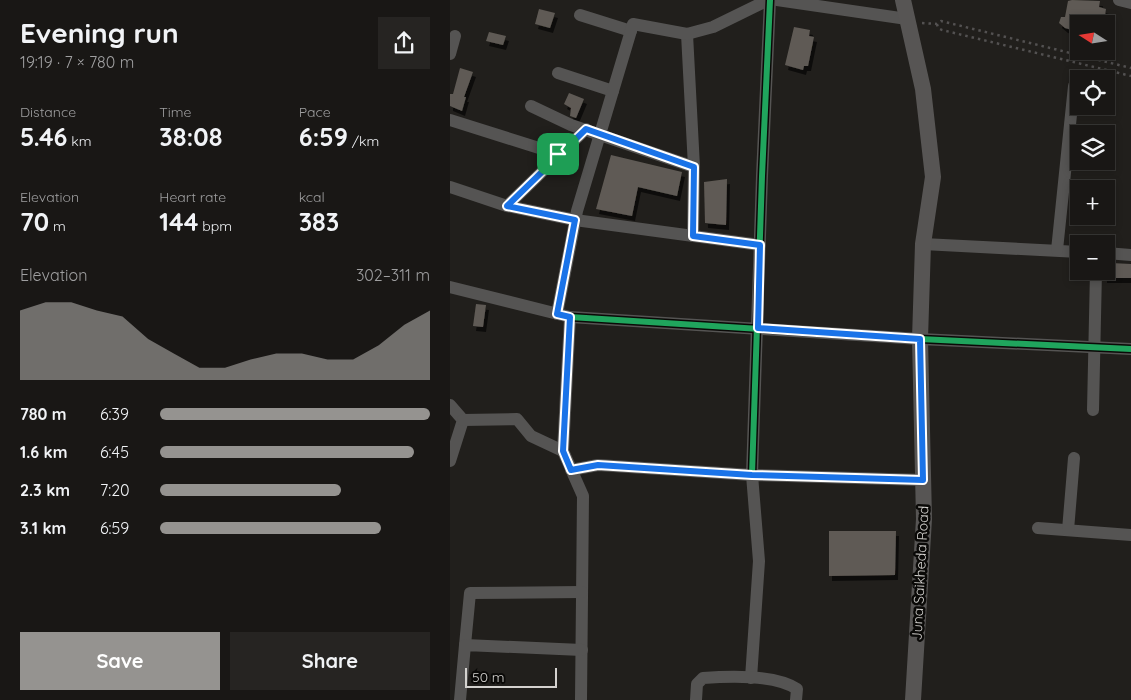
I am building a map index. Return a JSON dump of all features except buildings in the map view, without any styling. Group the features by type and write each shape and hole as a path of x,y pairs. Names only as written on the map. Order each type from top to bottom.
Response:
{"main road":[{"name":"Juna Saikheda Road","path":"903,0 922,90 933,177 924,244 920,339 924,519 913,700"}],"street":[{"path":"557,314 575,220 633,24 687,34 713,27 769,0 752,475 759,561 751,678"},
{"path":"777,0 908,21"},
{"path":"1119,0 1131,3"},
{"path":"580,16 631,31"},
{"path":"687,34 694,167 693,236"},
{"path":"450,54 456,36"},
{"path":"558,73 613,91"},
{"path":"531,106 571,125 694,167"},
{"path":"1057,250 1071,115"},
{"path":"450,120 558,154"},
{"path":"507,206 558,154 586,129"},
{"path":"450,187 507,206 575,220 760,245"},
{"path":"924,244 1070,251"},
{"path":"1115,254 1131,255"},
{"path":"1093,410 1096,280"},
{"path":"450,287 570,317 920,339 1131,349"},
{"path":"570,317 563,451 583,496 581,700"},
{"path":"450,405 463,420"},
{"path":"463,420 517,419 530,436 563,451"},
{"path":"450,461 463,420"},
{"path":"1068,530 1074,458"},
{"path":"571,470 598,465 752,475 923,480"},
{"path":"1038,528 1131,535"},
{"path":"460,700 470,593 582,592"},
{"path":"465,645 582,650"},
{"path":"696,700 697,684 703,678 751,678 786,681 797,689 796,700"}],"path":[{"path":"908,21 937,24 941,21 1131,68"},
{"path":"937,24 942,30 1131,76"}],"cycle path":[{"path":"571,470 598,465 752,475 770,0"},
{"path":"570,317 920,339 1131,349"}],"route":[{"path":"586,129 694,167 693,236 760,245 758,328 920,339 923,480 752,475 598,465 571,470 563,451 570,317 557,314 575,220 507,206 558,154 586,129"}]}
